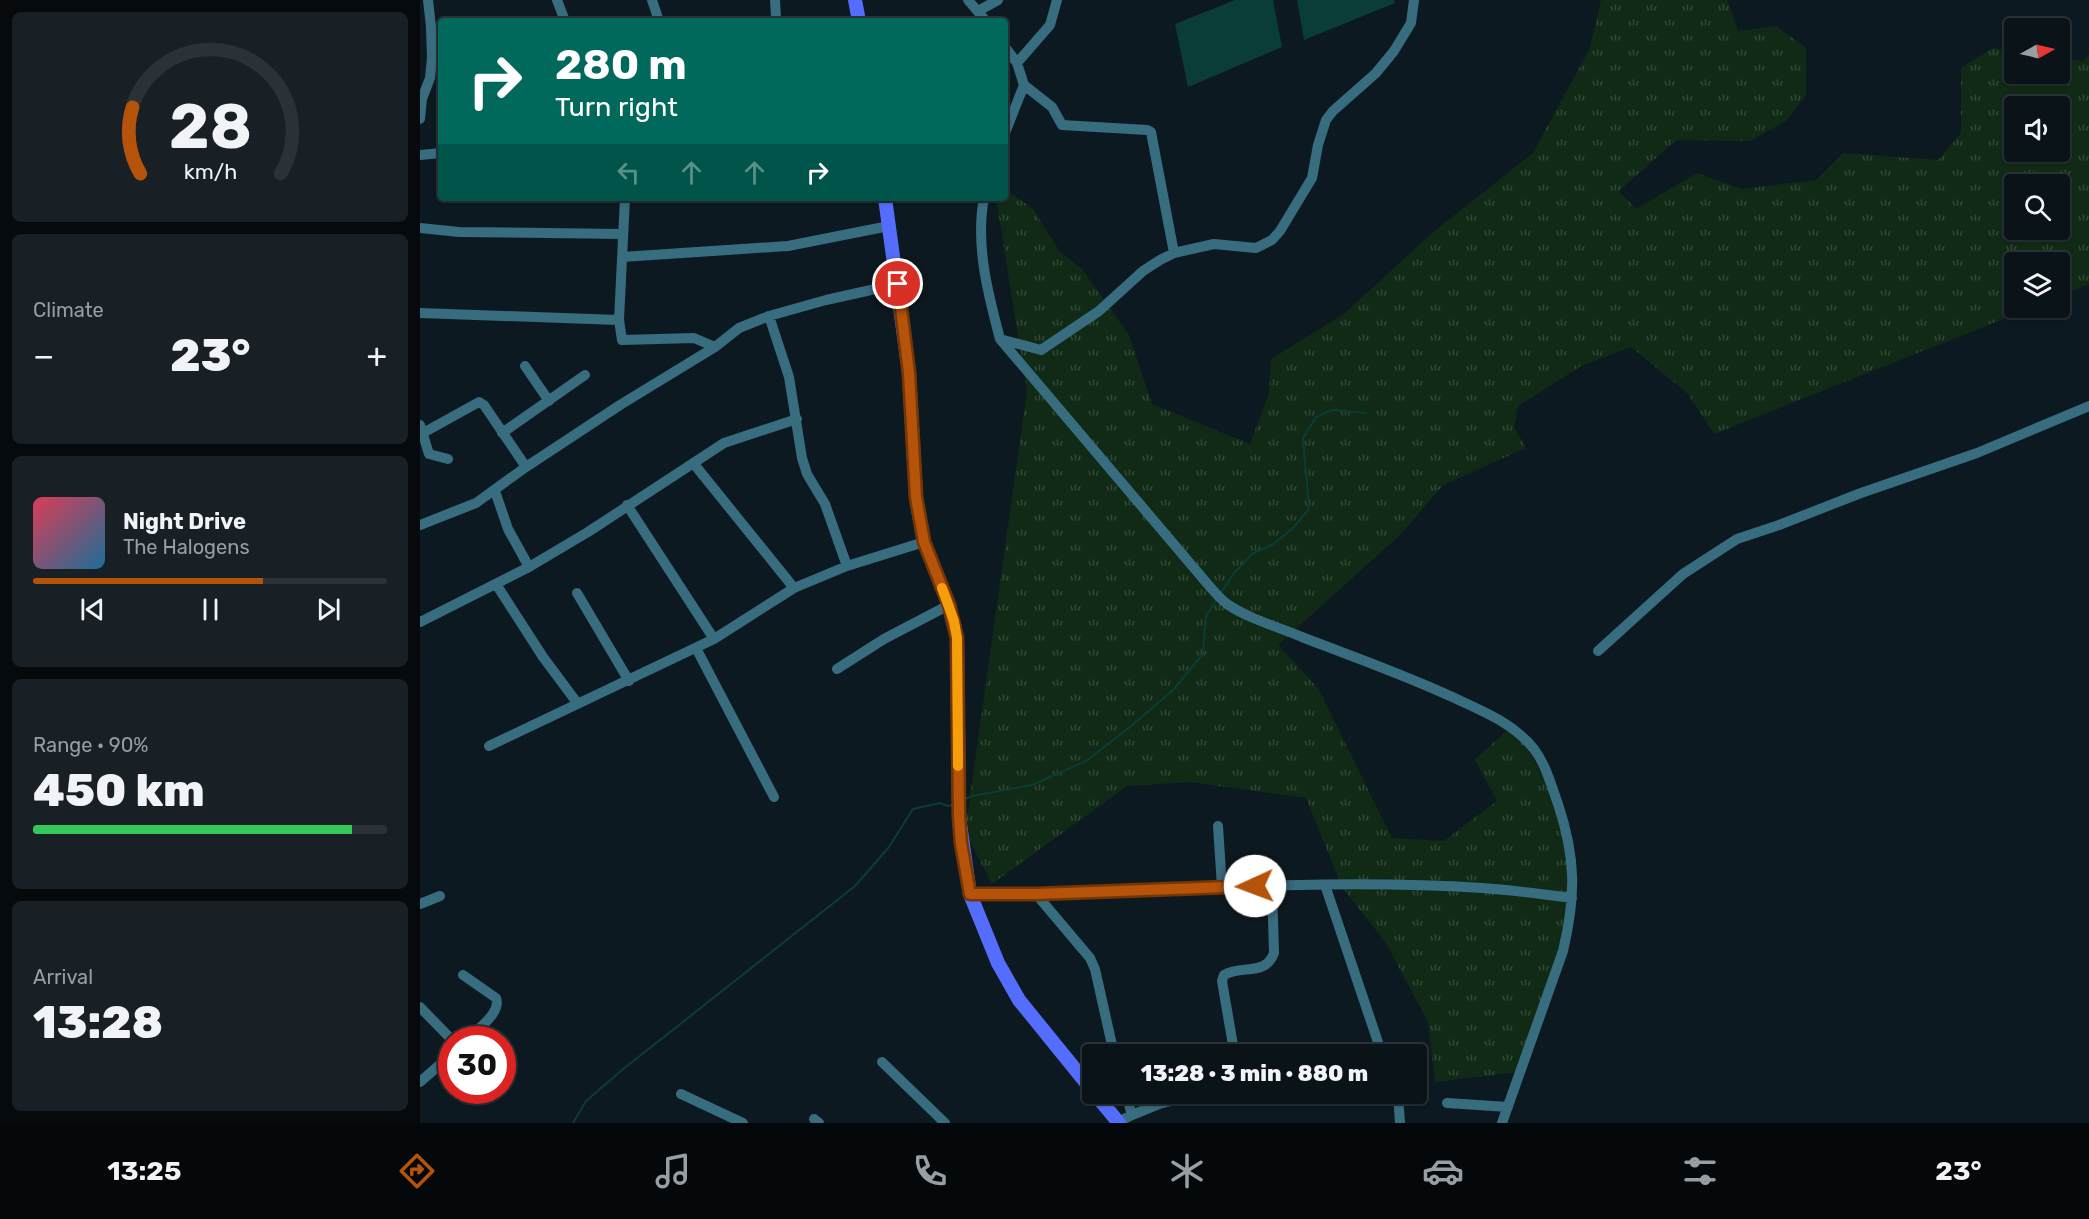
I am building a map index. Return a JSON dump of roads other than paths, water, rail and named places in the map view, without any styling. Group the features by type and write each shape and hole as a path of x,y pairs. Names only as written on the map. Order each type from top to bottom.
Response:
{"main road":[{"path":"855,0 858,18"},
{"path":"885,201 909,373 916,497 924,542 949,605 957,638 959,817 970,894 998,963 1019,1000 1082,1078"},
{"path":"1103,1104 1119,1123"}],"street":[{"path":"420,119 421,99 430,78 432,58 428,0"},
{"path":"557,0 564,18"},
{"path":"652,0 658,18"},
{"path":"775,0 776,17"},
{"path":"968,0 984,18"},
{"path":"978,11 998,0"},
{"path":"1017,63 1050,25 1057,0"},
{"path":"1000,339 1041,350 1099,311 1143,271 1174,253 1214,244 1256,248 1272,240 1280,231 1312,178 1317,145 1326,120 1376,73 1394,51 1411,23 1414,0"},
{"path":"1008,51 1017,63 1024,85 1052,107 1062,125 1151,132 1174,253"},
{"path":"1008,126 1024,85"},
{"path":"420,155 438,153"},
{"path":"625,201 619,320 622,340 694,338 715,347"},
{"path":"983,201 980,219 983,252 990,304 1000,339 1227,604 1257,619 1424,683 1504,721 1533,747 1540,758 1550,781 1570,849 1572,868 1570,922 1563,951 1502,1123"},
{"path":"622,257 788,246 889,226"},
{"path":"420,228 459,232 623,234"},
{"path":"420,525 476,503 620,405 715,347 739,328 769,316 826,300 898,284"},
{"path":"420,313 619,320"},
{"path":"769,316 789,377 802,458 807,474 825,504 847,566"},
{"path":"525,366 549,401"},
{"path":"502,433 585,375"},
{"path":"448,459 429,454 421,429 479,402 484,405 526,467"},
{"path":"1598,651 1683,574 1737,539 1977,453 2089,406"},
{"path":"420,622 529,567 588,532 724,443 797,419"},
{"path":"694,464 794,588"},
{"path":"495,490 508,529 529,567"},
{"path":"627,505 714,639"},
{"path":"489,746 714,639 794,588 847,566 924,542"},
{"path":"496,584 543,657 578,704"},
{"path":"577,593 629,681"},
{"path":"837,669 884,639 949,605"},
{"path":"696,648 774,797"},
{"path":"1218,826 1222,888"},
{"path":"970,894 1324,885 1481,888 1572,898"},
{"path":"1324,885 1379,1044"},
{"path":"1233,1044 1222,981 1228,972 1260,968 1272,960 1274,953 1272,886"},
{"path":"1036,894 1090,958 1095,969 1112,1044"},
{"path":"420,904 440,896"},
{"path":"463,975 496,998 498,1003 496,1010 480,1026"},
{"path":"420,1007 438,1026"},
{"path":"882,1062 945,1123"},
{"path":"420,1082 438,1066"},
{"path":"681,1094 743,1123"},
{"path":"1447,1102 1508,1107"},
{"path":"1129,1104 1132,1115"},
{"path":"1119,1123 1159,1104"},
{"path":"1399,1104 1400,1123"}],"waterway":[{"path":"1220,594 1235,572 1252,554 1272,545 1292,529 1309,509 1303,438 1316,417 1332,410 1366,413"},
{"path":"965,799 1032,785 1086,761 1130,727 1173,690 1203,654 1206,616 1217,599"},
{"path":"573,1123 586,1101 622,1070 855,886 889,847 913,809 940,803 948,806 955,804"}]}
